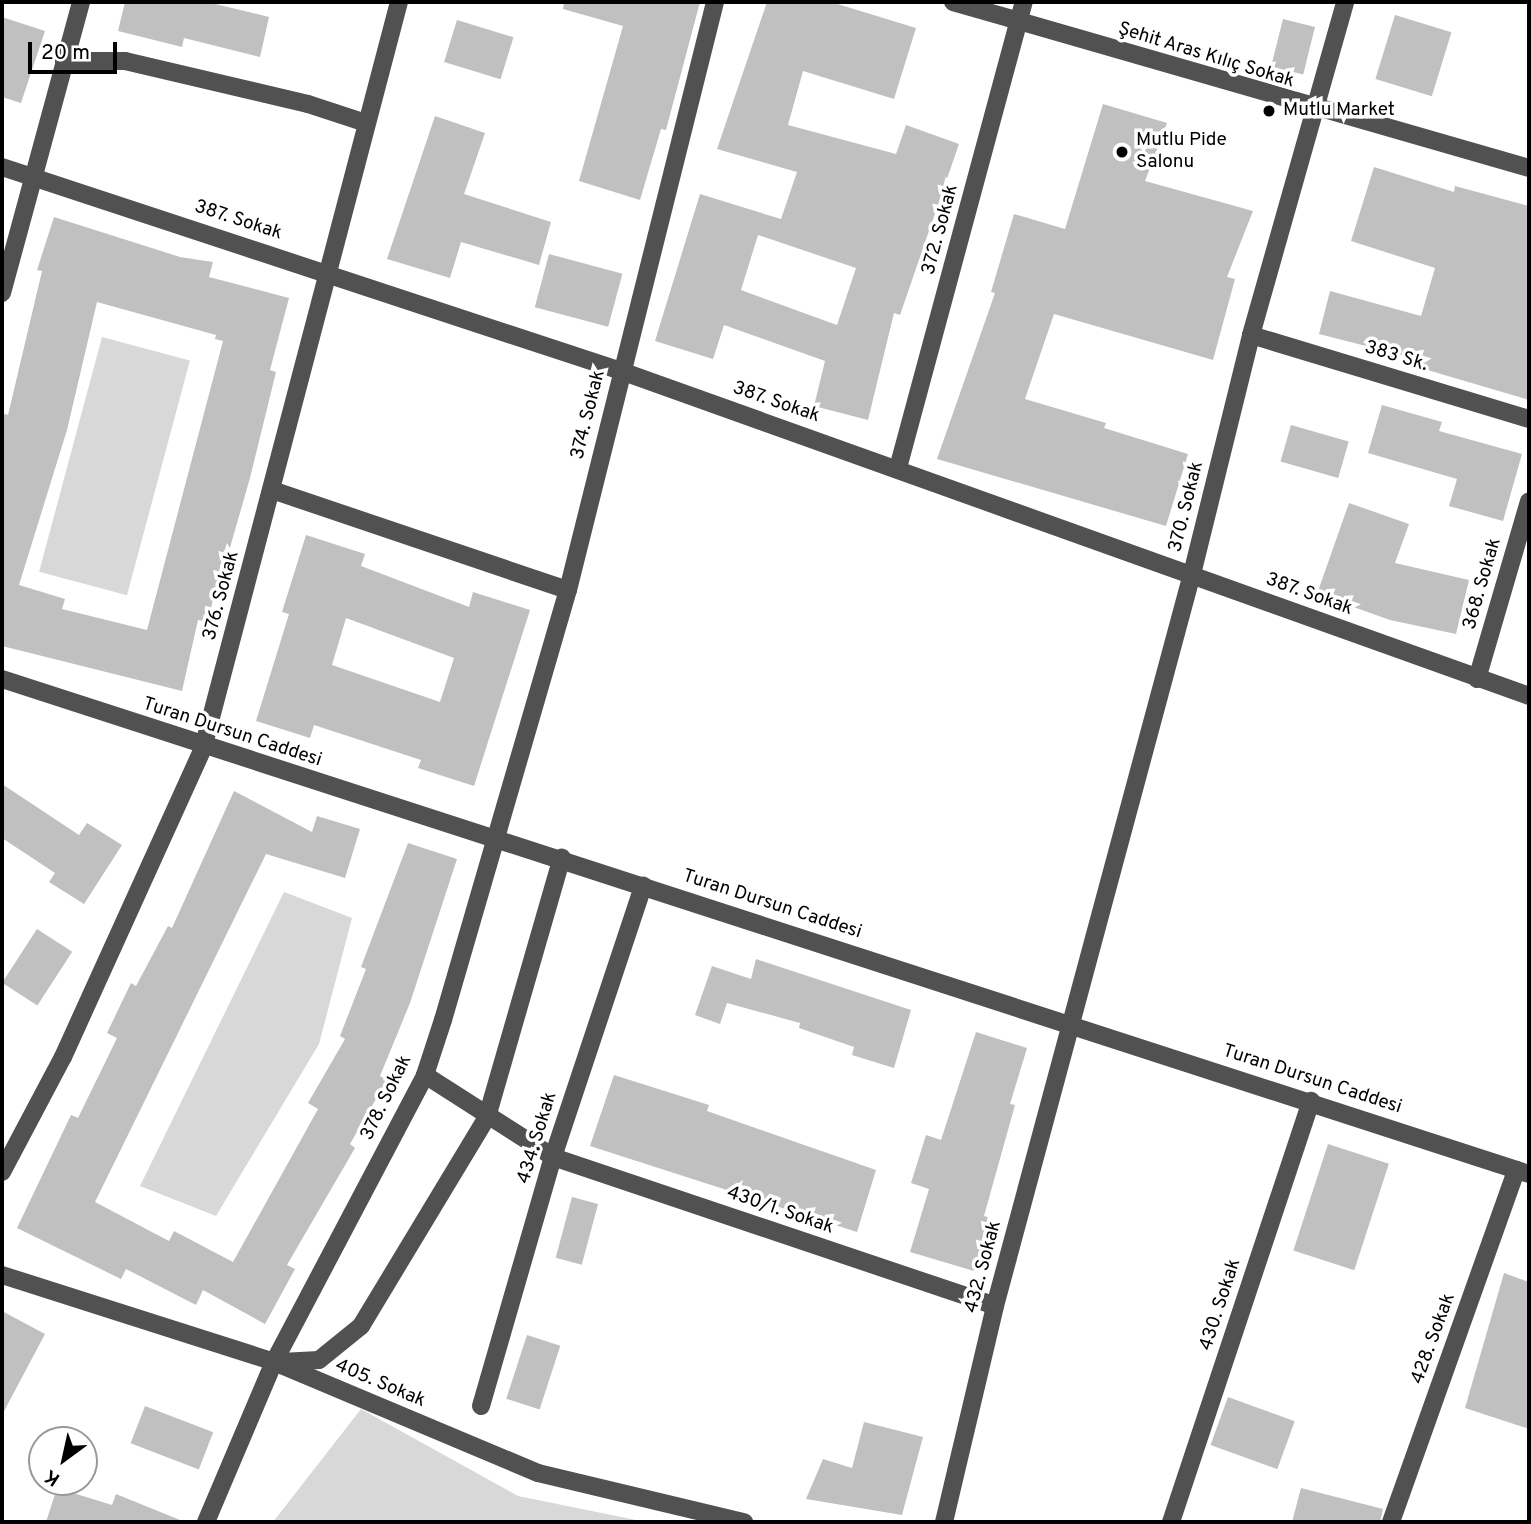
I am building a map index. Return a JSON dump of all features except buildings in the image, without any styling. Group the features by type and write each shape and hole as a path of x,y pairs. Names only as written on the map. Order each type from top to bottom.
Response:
{"street":[{"path":"2,293 81,2"},
{"name":"376. Sokak","path":"2,1172 63,1057 203,748 272,490 325,271 399,2"},
{"name":"374. Sokak","path":"497,836 568,590 715,2"},
{"name":"Şehit Aras Kılıç Sokak","path":"953,2 1312,109 1529,168"},
{"name":"372. Sokak","path":"898,468 1024,2"},
{"name":"370. Sokak","path":"1072,1024 1192,574 1251,335 1312,109 1345,2"},
{"path":"64,61 125,61 308,104 366,122"},
{"name":"387. Sokak","path":"2,167 325,271 621,371 1529,696"},
{"name":"383 Sk.","path":"1251,335 1529,419"},
{"path":"272,490 568,590"},
{"name":"368. Sokak","path":"1478,679 1529,501"},
{"name":"Turan Dursun Caddesi","path":"2,679 203,748 497,836 1523,1172"},
{"name":"378. Sokak","path":"206,1522 274,1362 425,1075 497,836"},
{"path":"274,1362 319,1360 361,1326 487,1117 562,858"},
{"name":"434. Sokak","path":"481,1406 552,1157 643,886"},
{"name":"432. Sokak","path":"944,1522 995,1306 1072,1024"},
{"name":"430/1. Sokak","path":"425,1075 552,1157 995,1306"},
{"name":"430. Sokak","path":"1171,1522 1311,1101"},
{"name":"428. Sokak","path":"1391,1522 1523,1172"},
{"name":"405. Sokak","path":"2,1275 274,1362 538,1473 744,1522"}],"shaded area":[{"path":"102,337 190,361 127,595 39,572"},
{"path":"284,892 352,918 319,1044 216,1216 140,1186"},
{"path":"361,1409 518,1496 646,1522 273,1522"}],"place":[{"name":"Mutlu Market","path":"1269,111"},
{"name":"Mutlu Pide Salonu","path":"1122,152"}]}
